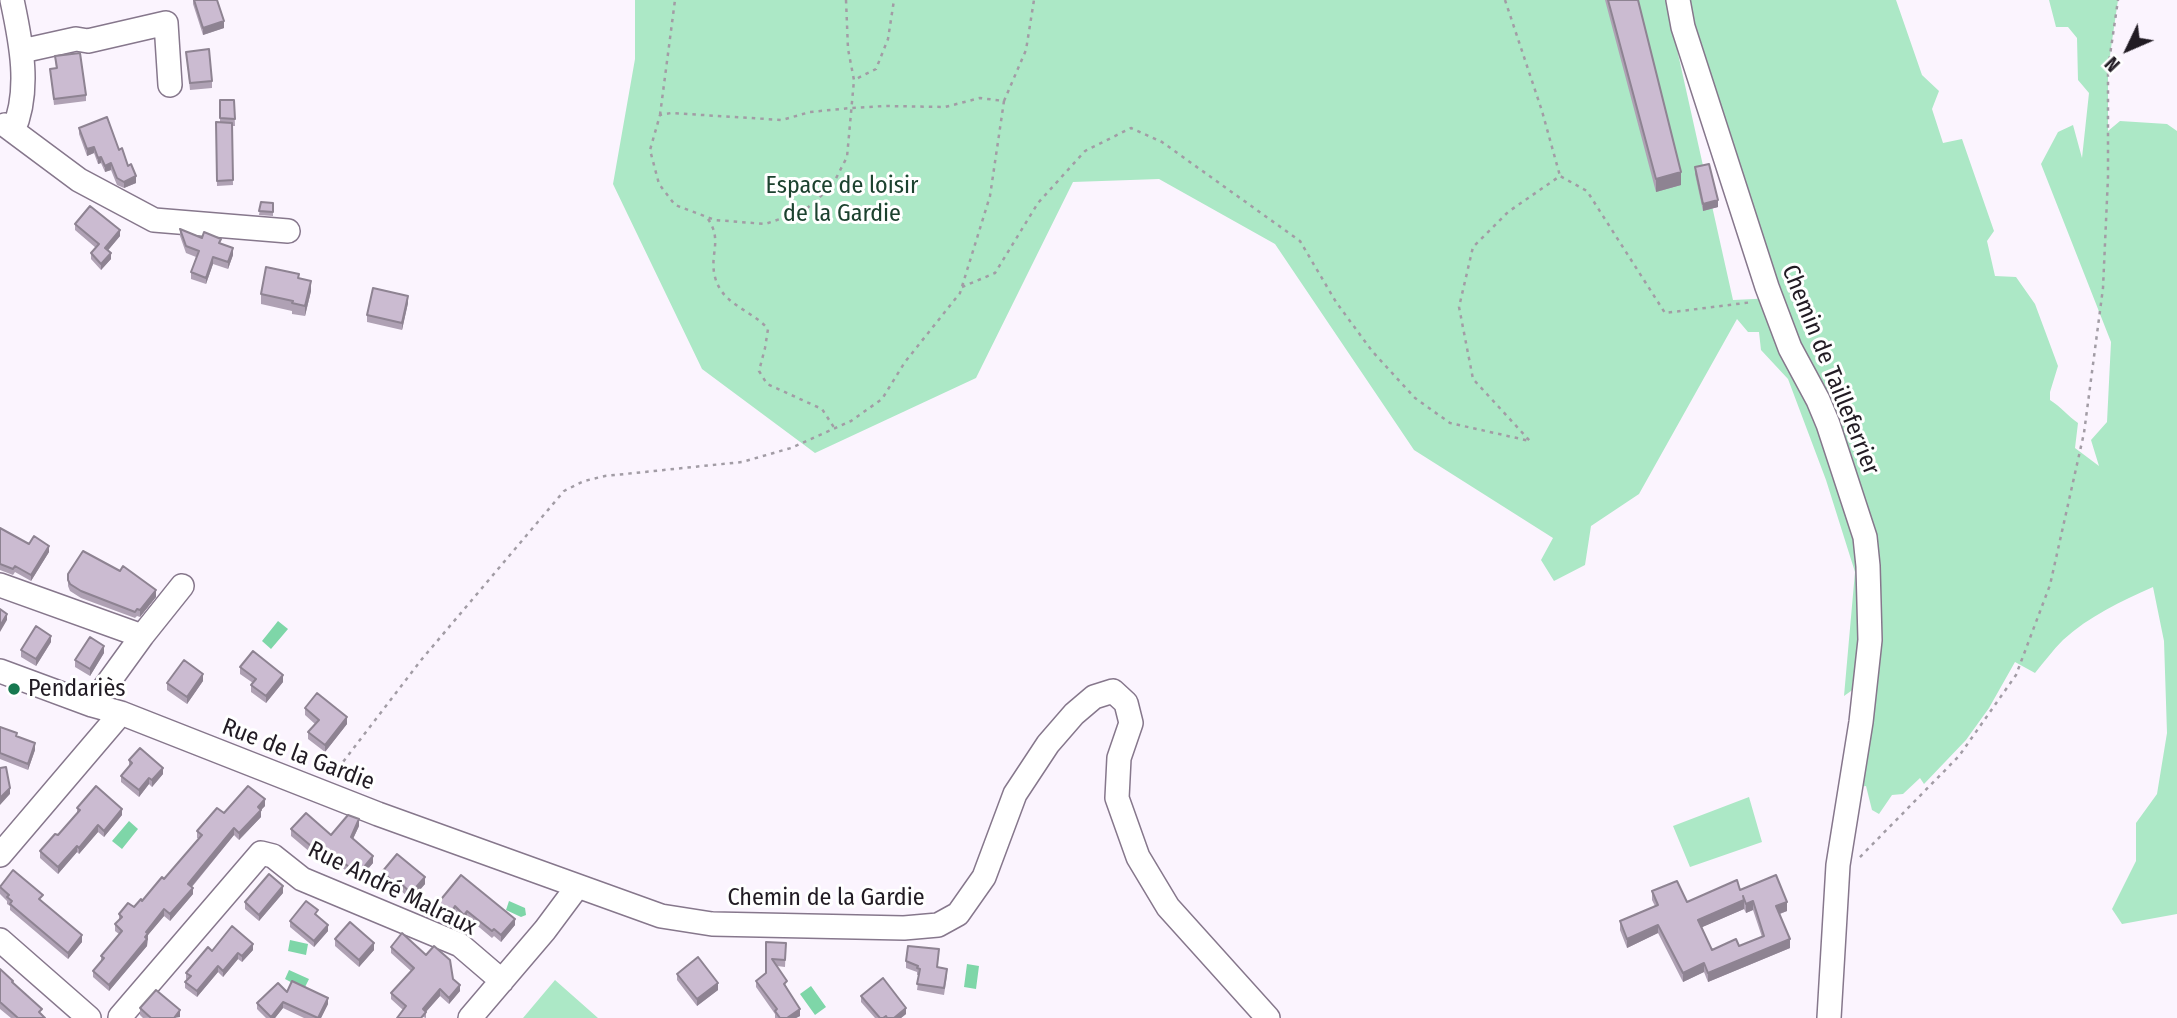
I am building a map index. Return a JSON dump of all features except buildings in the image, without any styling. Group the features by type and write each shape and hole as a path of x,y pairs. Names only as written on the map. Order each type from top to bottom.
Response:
{"street":[{"path":"12,0 22,51 21,113 5,127 79,180 154,220 288,231"},
{"name":"Chemin de Tailleferrier","path":"1678,0 1683,27 1772,300 1790,348 1818,400 1840,456 1865,537 1870,640 1861,722 1848,790 1837,876 1829,1018"},
{"path":"22,51 76,39 88,32 165,11 177,16 181,37"},
{"path":"76,39 88,41 166,23 170,85"},
{"path":"0,585 142,636"},
{"path":"92,705 182,586"},
{"name":"Rue de la Gardie","path":"0,671 121,713 321,792 576,887"},
{"name":"Chemin de la Gardie","path":"576,887 661,916 712,924 904,928 939,925 958,914 984,877 1015,794 1048,744 1074,714 1094,697 1113,691 1126,703 1130,723 1119,758 1117,798 1138,857 1168,907 1268,1018"},
{"path":"0,855 121,713"},
{"name":"Rue André Malraux","path":"120,1017 261,853 273,856 302,879 460,945 502,981"},
{"path":"470,1018 545,930 576,887"},
{"path":"0,940 89,1018"},
{"path":"96,1018 108,1013 120,1017"}],"path":[{"path":"675,0 660,115 650,150 659,184 675,205 715,220 765,224 804,211 832,186 847,157 854,80 848,49 846,0"},
{"path":"854,80 876,69 888,39 894,0"},
{"path":"321,792 422,659 564,491 584,481 605,477 742,461 791,448 851,421 882,399 905,362 960,293 990,196 1004,101 1026,50 1034,0"},
{"path":"1504,0 1542,111 1560,176 1587,191 1665,313 1772,300"},
{"path":"1837,876 1959,756 2016,675 2050,585 2084,433 2103,288 2108,177 2108,69 2118,0"},
{"path":"660,115 671,113 782,120 810,112 851,108 945,107 980,98 1004,101"},
{"path":"962,287 996,273 1038,203 1085,151 1131,128 1162,142 1300,241 1336,302 1372,351 1415,398 1450,423 1530,441 1473,379 1459,307 1473,247 1508,212 1560,176"},
{"path":"706,216 716,231 713,257 715,278 725,296 743,311 760,319 768,329 758,371 766,384 822,409 835,429"}],"green space":[{"name":"Espace de loisir de la Gardie","path":"635,0 1666,0 1733,300 1776,298 1685,0 1896,0 1922,75 1939,91 1932,109 1943,143 1962,139 1994,231 1987,241 1995,276 2016,277 2035,304 2058,366 2050,400 2078,423 2075,448 2099,466 2091,440 2107,422 2111,342 2041,164 2058,132 2073,125 2082,158 2089,93 2078,80 2077,38 2068,27 2056,27 2049,0 2118,0 2108,69 2108,131 2120,121 2167,124 2177,131 2177,914 2122,924 2112,909 2136,861 2136,823 2157,794 2167,733 2164,641 2153,587 2084,624 2063,640 2035,673 2015,662 1989,708 1966,740 1924,784 1920,778 1903,794 1892,795 1879,814 1872,810 1866,786 1859,787 1873,716 1858,686 1844,696 1855,572 1826,480 1788,379 1761,350 1759,332 1748,332 1737,319 1639,494 1591,526 1585,565 1554,581 1541,560 1553,538 1414,450 1275,244 1159,179 1073,182 976,378 815,453 702,369 613,184 635,59"},
{"path":"1749,797 1762,842 1690,867 1673,826"},
{"path":"555,980 598,1018 523,1018"}],"shaded area":[{"path":"278,621 288,629 271,649 262,641"},
{"path":"129,821 138,829 122,849 112,841"},
{"path":"509,901 525,908 526,915 521,917 506,910"},
{"path":"290,940 308,944 306,955 288,951"},
{"path":"967,964 979,966 976,989 964,987"},
{"path":"289,970 309,979 304,989 285,979"},
{"path":"811,986 826,1007 815,1015 800,994"}],"place":[{"name":"Pendariès","path":"14,689"}]}
